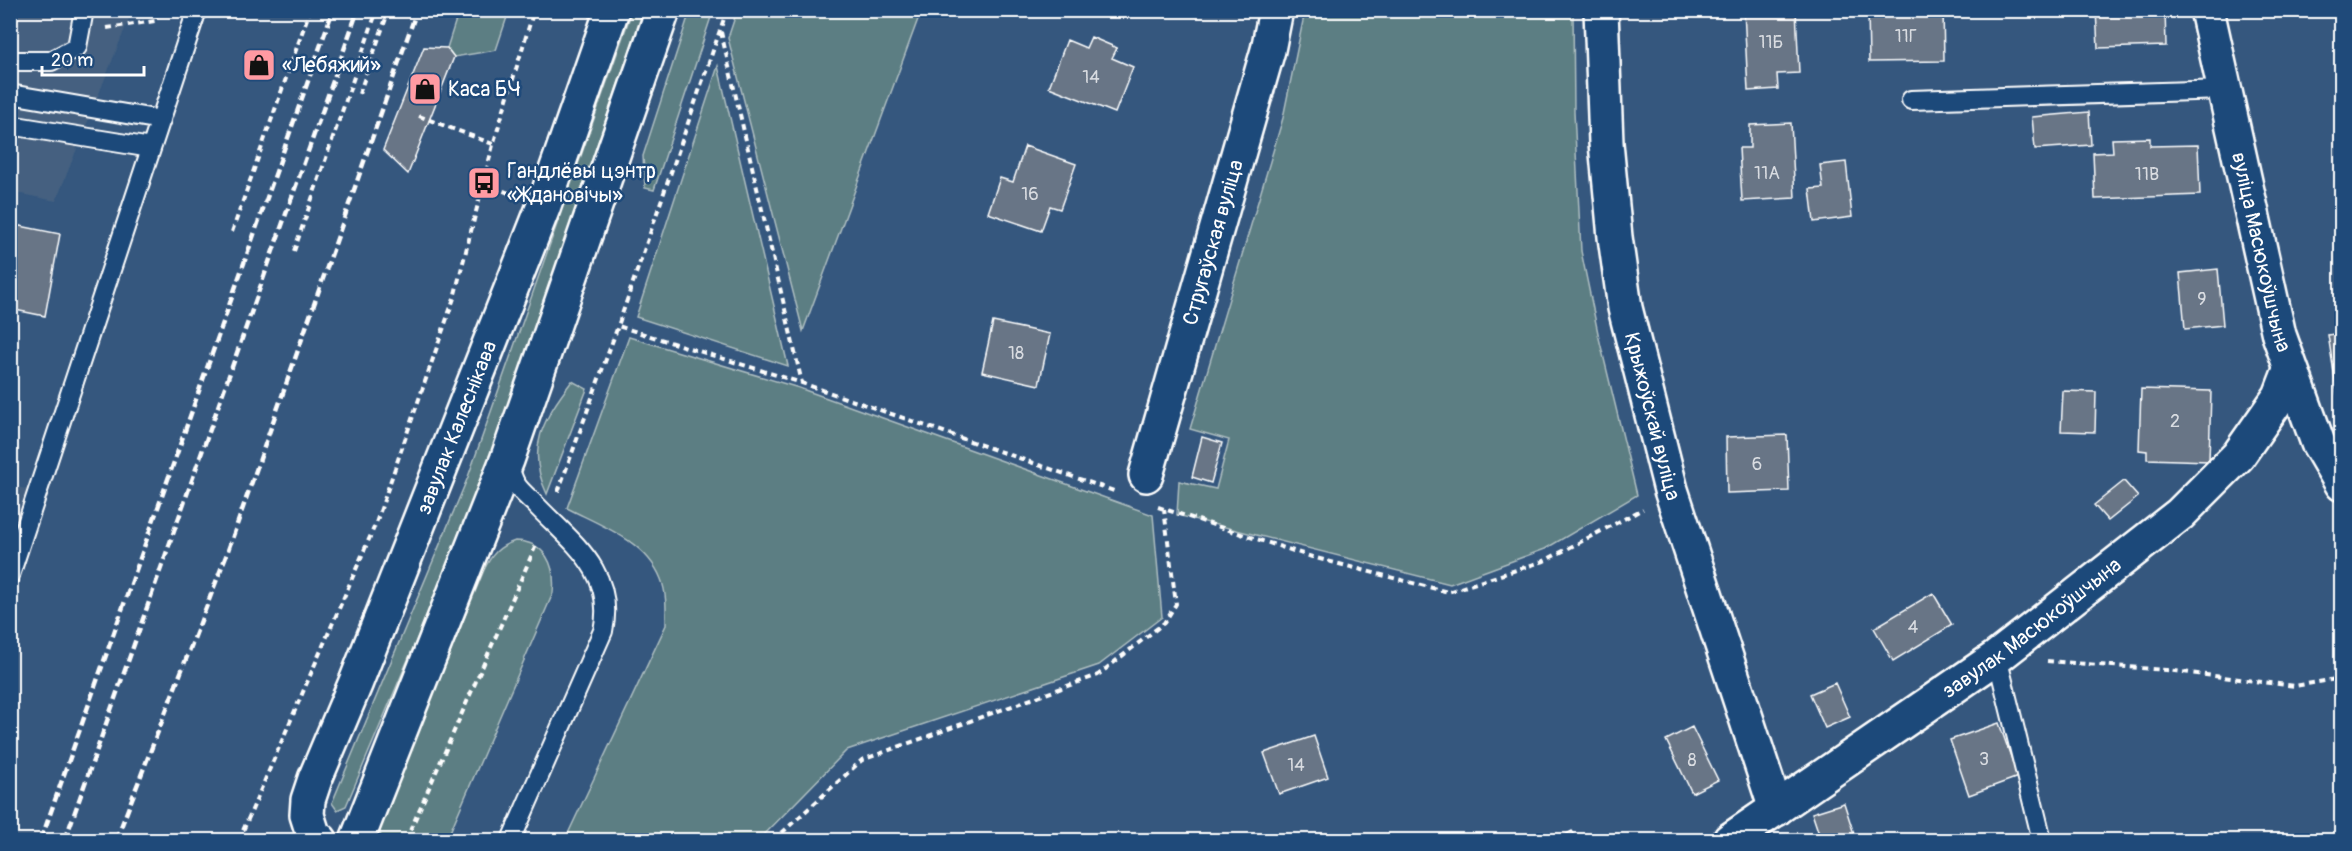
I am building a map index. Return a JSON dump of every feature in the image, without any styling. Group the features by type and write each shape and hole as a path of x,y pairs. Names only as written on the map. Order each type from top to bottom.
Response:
{"street":[{"name":"завулак Калеснікава","path":"320,840 315,837 307,815 308,800 315,779 365,659 543,208 612,10"},
{"path":"357,840 507,460 663,10"},
{"name":"Стругаўская вуліца","path":"1154,492 1268,50 1276,10"},
{"name":"Крыжоўскай вуліца","path":"1601,10 1606,143 1624,308 1671,490 1776,809"},
{"name":"вуліца Масюкоўшчына","path":"2207,10 2279,335 2318,443 2342,484"},
{"name":"завулак Масюкоўшчына","path":"1730,840 1997,657 2180,514 2238,456 2280,396 2290,370"}],"lane":[{"path":"10,61 51,61 77,46 84,10"},
{"path":"10,575 197,10"},
{"path":"1911,100 2225,90"},
{"path":"10,94 161,120"},
{"path":"10,125 151,148"},
{"path":"507,460 516,484 591,563 601,582 606,600 603,631 511,840"},
{"path":"1997,657 2042,840"}],"path":[{"path":"103,29 155,21 158,10"},
{"path":"232,232 310,10"},
{"path":"294,251 377,10"},
{"path":"359,94 390,10"},
{"path":"239,840 376,523 454,298 493,145 534,10"},
{"path":"406,840 548,518 618,326 727,10"},
{"path":"721,31 802,382"},
{"path":"419,116 493,145"},
{"path":"618,326 802,382 1119,493"},
{"path":"1154,492 1164,509 1312,557 1448,592 1544,561 1651,505 1671,490"},
{"path":"774,840 862,760 1098,675 1164,623 1176,604 1164,509 1154,492"},
{"path":"1997,657 2166,670 2295,686 2342,678"}],"shaded area":[{"path":"10,11 132,11 56,201 11,192"},
{"path":"11,486 27,489 11,595"}],"green space":[{"path":"459,10 509,11 496,50 454,57 447,48"},
{"path":"632,11 643,11 479,492 346,806 337,810 332,803 468,477"},
{"path":"690,11 713,11 654,190 645,188 643,156"},
{"path":"737,11 921,11 803,331 728,38"},
{"path":"1305,11 1573,11 1574,112 1581,251 1599,338 1637,495 1545,549 1450,584 1177,515 1179,481 1216,489 1229,440 1190,429 1283,118"},
{"path":"718,66 788,366 636,317"},
{"path":"629,337 799,388 1153,515 1162,617 1099,665 847,750 759,840 565,840 666,625 663,585 645,554 621,536 567,508"},
{"path":"572,381 587,389 547,494 538,462 541,434 553,408"},
{"path":"515,541 534,545 541,550 553,573 553,593 447,839 381,840 380,828 385,811 484,570 496,552"}],"building":[{"path":"1744,10 1796,10 1799,73 1777,74 1778,89 1748,91"},
{"path":"1868,10 1943,10 1944,61 1869,62"},
{"path":"2096,10 2165,10 2166,46 2098,48"},
{"path":"1091,37 1117,48 1112,58 1133,67 1115,113 1049,87 1067,40 1086,48"},
{"name":"Каса БЧ","path":"424,47 447,48 454,57 408,174 383,150"},
{"path":"2089,112 2091,145 2035,149 2032,117"},
{"path":"1791,123 1795,198 1742,201 1739,148 1750,148 1750,125"},
{"path":"2150,138 2150,146 2198,145 2200,195 2095,199 2093,153 2113,152 2112,139"},
{"path":"1025,146 1076,164 1060,209 1050,206 1041,231 988,213 1000,178 1013,182"},
{"path":"1846,162 1852,217 1814,222 1810,189 1823,188 1820,165"},
{"path":"10,224 60,234 45,316 10,309"},
{"path":"2218,269 2223,325 2185,329 2180,273"},
{"path":"993,322 1050,334 1039,385 982,372"},
{"path":"2342,333 2342,417 2341,417 2328,335"},
{"path":"2141,389 2211,391 2209,461 2147,459 2147,451 2139,450"},
{"path":"2063,391 2096,392 2095,432 2061,431"},
{"path":"1787,435 1789,491 1727,493 1726,437"},
{"path":"1202,437 1222,443 1211,483 1192,477"},
{"path":"2124,481 2138,497 2108,521 2094,505"},
{"path":"1933,593 1952,625 1893,661 1874,628"},
{"path":"1835,683 1850,717 1825,728 1810,694"},
{"path":"1999,723 2018,777 1969,795 1950,740"},
{"path":"1692,727 1718,780 1692,793 1666,740"},
{"path":"1314,736 1328,777 1279,794 1264,753"},
{"path":"1844,803 1856,840 1821,840 1812,813"},
{"path":"1572,831 1578,840 1556,840"},
{"path":"1057,834 1058,840 1034,840"}],"railway":[{"path":"41,840 333,10"},
{"path":"65,840 358,10"},
{"path":"116,840 226,556 417,10"}],"place":[{"name":"«Лебяжий»","path":"259,65"},
{"name":"Каса БЧ","path":"425,89"},
{"name":"Гандлёвы цэнтр «Ждановічы»","path":"484,183"}]}
